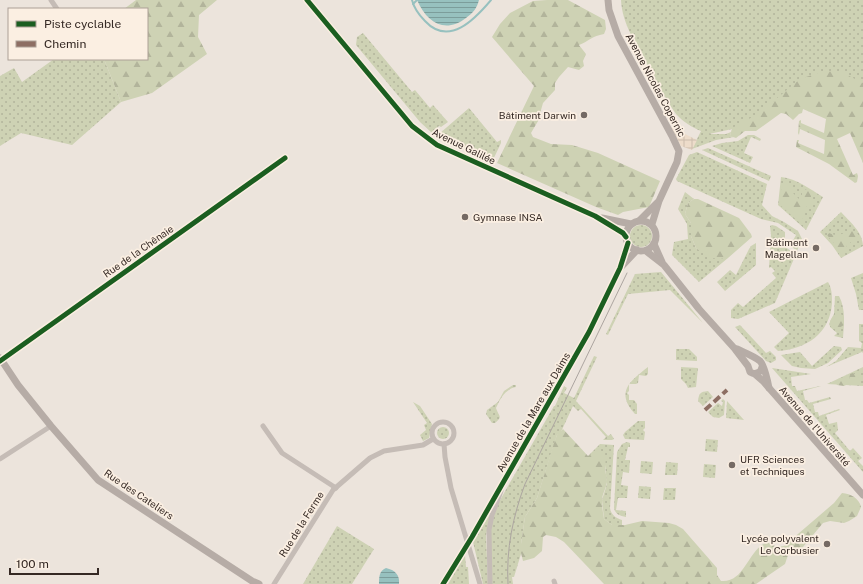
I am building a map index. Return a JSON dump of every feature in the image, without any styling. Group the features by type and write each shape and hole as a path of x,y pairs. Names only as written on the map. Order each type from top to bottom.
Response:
{"street":[{"name":"Avenue Galilée","path":"307,0 412,126 426,138 437,145 595,216 619,230 627,240"},
{"name":"Avenue Nicolas Copernic","path":"608,0 609,10 618,36 679,151 678,162 659,201 652,224"},
{"name":"Rue de la Chênaie","path":"0,359 285,158"},
{"name":"Avenue Nicolas Copernic","path":"640,220 659,201"},
{"name":"Avenue Galilée","path":"595,216 631,224"},
{"path":"646,251 654,244 657,237 652,224 640,220 631,224 626,232 627,240 633,249 646,251 664,265"},
{"name":"Avenue de la Mare aux Daims","path":"443,584 589,332 620,268 627,240"},
{"path":"654,244 664,265 699,309 736,349 748,366 750,372 755,374 759,372 762,367 760,361 736,349"},
{"name":"Avenue de la Mare aux Daims","path":"620,268 637,250"},
{"name":"Rue des Cateliers","path":"0,359 18,385 51,426 98,480 252,581 259,584"},
{"path":"748,366 749,362 755,359"},
{"name":"Avenue de l'Université","path":"762,367 768,379 769,388"},
{"name":"Avenue de l'Université","path":"755,374 863,495"},
{"path":"443,422 450,424 454,430 454,436 450,442 444,444 437,443 433,439 432,432 436,424 443,422"},
{"path":"0,459 51,426"},
{"path":"263,426 282,453 336,488"},
{"name":"Rue de la Ferme","path":"274,584 321,508 336,488 370,458 384,452 423,445 433,439"},
{"path":"444,444 451,488 480,584"},
{"path":"490,584 488,538 490,522 499,497 517,458"}],"green space":[{"path":"136,0 217,0 199,15 198,37 207,54 152,93 121,102 104,60 148,60 148,8 125,8"},
{"path":"568,0 605,20 606,29 604,34 593,37 579,45 586,54 583,61 584,66 579,70 568,67 559,77 555,83 555,90 543,103 541,116 531,133 533,137 551,144 572,145 598,153 660,181 649,207 623,212 618,215 596,207 497,163 534,86 492,37 500,24 510,13 533,1"},
{"path":"621,0 863,0 863,96 827,84 737,128 709,134 726,134 731,132 730,136 734,137 716,140 692,149 701,131 678,117 664,96 627,26"},
{"path":"363,33 412,92 415,90 430,108 433,105 448,122 441,127 439,126 432,133 420,122 356,45 357,37"},
{"path":"53,60 104,60 121,102 72,145 21,133 0,146 0,76 14,68 22,82"},
{"path":"824,71 841,72 863,83 863,163 850,133 837,139 853,175 857,173 857,182 855,183 829,164 796,147 797,140 799,140 798,143 824,154 825,140 800,129 799,135 798,133 799,121 801,120 801,123 824,133 826,119 803,109 802,113 793,120 786,114 781,113 756,131 745,131 736,138 730,136 732,128 764,109 800,79"},
{"path":"469,108 497,142 501,140 492,162 441,138 439,134"},
{"path":"748,135 754,135 761,139 760,141 751,137 744,153 753,157 750,163 712,146 738,141"},
{"path":"708,148 771,176 769,181 702,150"},
{"path":"697,152 767,184 762,205 772,216 798,231 802,239 797,251 791,244 796,235 778,223 761,219 677,181 676,179 689,155"},
{"path":"781,177 798,182 823,197 806,230 778,205"},
{"path":"787,183 791,187 791,191 801,201 802,191 807,189 811,191 811,199 813,201 812,204 807,206 801,224 779,204 782,184"},
{"path":"685,192 694,199 688,203 685,214 691,223 691,236 696,248 728,258 699,282 672,255 674,242 688,239 687,224 678,209"},
{"path":"694,199 698,199 739,218 752,237 728,258 718,259 708,257 696,248 691,236 691,223 685,214 688,203"},
{"path":"841,212 858,231 861,236 863,246 841,258 820,232"},
{"path":"641,225 649,228 652,236 649,244 641,247 633,244 630,236 633,228"},
{"path":"772,225 785,232 785,247 796,254 775,303 738,319 731,318 731,310 738,303 743,307 776,278 772,273 775,271 771,267 769,268 771,235 770,226"},
{"path":"850,230 858,234 858,237 847,245 846,251 842,253 827,235 829,233 835,235 845,233"},
{"path":"756,243 756,265 725,291 717,282 730,270 736,275 749,249"},
{"path":"661,272 703,323 670,290 628,294 608,335 606,334 635,274"},
{"path":"863,273 863,310 859,310 851,278"},
{"path":"828,282 832,295 832,303 827,323 815,338 807,343 788,350 778,351 774,347 789,333 769,312"},
{"path":"835,296 839,296 843,306 843,338 834,336 837,333 830,327 830,321 834,314"},
{"path":"841,314 844,318 844,325 837,329 829,324 832,318"},
{"path":"859,324 863,324 863,353 862,352 826,367 836,361 848,347 861,348 862,343 859,341"},
{"path":"740,325 766,353 770,351 776,357 776,360 771,363 766,361 735,327"},
{"path":"834,346 841,347 842,350 828,363 815,369 792,366 781,355 800,352 812,366"},
{"path":"676,349 689,349 697,357 697,361 676,360"},
{"path":"594,356 597,357 576,401 608,436 611,434 614,439 603,440 606,437 581,409 578,411 573,406 560,434 557,435 537,498 525,517 521,554 514,577 512,577 513,584 492,584 490,538 492,522 498,504 555,406 564,386 567,388 564,393 574,398"},
{"path":"648,367 648,374 646,376 639,375 638,383 630,384 636,377"},
{"path":"681,367 698,368 696,387 688,388 681,379"},
{"path":"863,367 863,386 827,384"},
{"path":"772,368 811,374 791,377 792,386 795,386 797,391 821,386 803,391 805,400 809,403 830,397 831,399 813,404 815,412 818,412 819,416 839,409 840,410 826,415 829,424 837,422 838,430 835,433 850,451 853,448 862,458 858,461 863,466 863,472"},
{"path":"853,373 860,378 861,382 859,385 853,385 850,384 850,374"},
{"path":"844,377 849,380 848,384 844,386 837,385 836,383 838,379"},
{"path":"513,385 516,385 516,387 512,388 503,395 496,408 500,418 495,423 492,423 486,414 487,410 498,402 504,391"},
{"path":"629,385 629,391 627,393 629,395 629,400 634,400 637,404 637,414 635,414 629,406 626,399 627,388"},
{"path":"708,391 713,397 703,406 698,401 700,393"},
{"path":"723,399 725,401 724,415 719,418 713,417 708,412 718,403 722,406 723,402 721,401"},
{"path":"727,401 744,420 726,418"},
{"path":"413,402 420,406 432,424 429,438 423,441 420,435 426,430 424,425 427,423"},
{"path":"638,421 645,421 645,428 643,430 645,432 644,440 625,439 623,435 625,432"},
{"path":"441,427 445,427 449,433 445,439 441,439 437,435 437,431"},
{"path":"563,429 588,456 595,452 604,455 605,457 607,482 602,498 604,519 612,525 625,525 642,521 676,525 683,529 717,568 717,575 721,581 736,577 760,546 767,542 777,547 784,546 834,503 842,493 854,497 861,507 857,516 849,521 844,523 830,521 823,523 803,547 788,555 785,564 756,584 604,584 564,542 556,537 546,535 543,537 542,551 534,558 523,561 521,544 525,517 537,498 557,435"},
{"path":"706,439 718,440 717,452 705,451"},
{"path":"627,442 630,443 630,447 628,447 625,460 630,460 629,473 623,472 621,485 628,486 627,498 618,498 616,510 626,511 626,517 615,512 614,508 617,452 622,444"},
{"path":"600,444 614,445 610,508 611,513 614,516 622,520 622,525 612,525 604,519 602,500 607,484 605,465 588,456"},
{"path":"641,461 653,462 652,474 640,473"},
{"path":"666,462 678,463 677,475 665,475"},
{"path":"704,464 716,465 715,478 703,477"},
{"path":"639,486 651,487 650,499 638,498"},
{"path":"664,488 676,488 675,500 663,500"},
{"path":"490,514 486,536 488,584 483,584 473,542"},
{"path":"337,526 374,549 352,584 303,584"},
{"path":"465,555 466,567 468,567 469,584 448,584"}],"shaded area":[{"path":"671,127 697,140 692,150 681,146"}],"water":[{"path":"417,0 479,0 474,10 466,18 458,23 444,25 437,24 431,20 421,8"},
{"path":"386,568 396,573 399,578 399,584 379,584 379,577"}],"waterway":[{"path":"412,0 417,11 425,21 434,28 443,31 452,31 469,22 491,0"},
{"path":"413,4 417,0"}],"tram line":[{"path":"508,584 508,558 511,533 525,484 627,273"}],"marked path":[{"path":"705,410 727,390"}],"cycle path":[{"path":"307,0 412,126 437,145 595,216 623,233 626,237"},
{"path":"0,361 285,158"},
{"path":"443,584 472,537 589,332 620,268 628,243"}],"place":[{"name":"Bâtiment Darwin","path":"584,115"},
{"name":"Gymnase INSA","path":"465,217"},
{"name":"Bâtiment Magellan","path":"816,248"},
{"name":"UFR Sciences et Techniques","path":"732,465"},
{"name":"Lycée polyvalent Le Corbusier","path":"827,544"}]}
